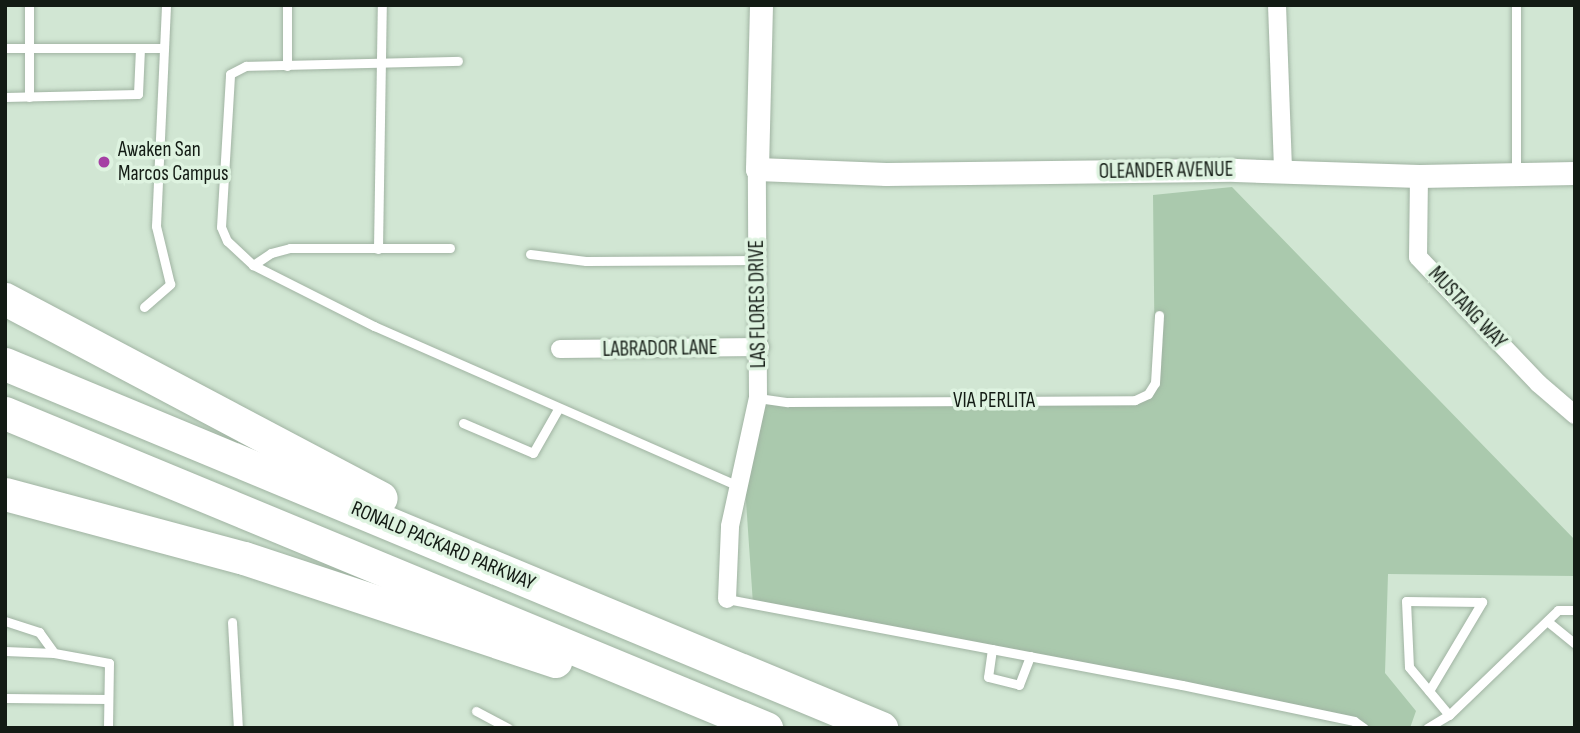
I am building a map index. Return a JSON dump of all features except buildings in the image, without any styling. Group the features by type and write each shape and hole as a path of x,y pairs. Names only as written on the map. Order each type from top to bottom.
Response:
{"highway":[{"path":"5,299 387,501 430,541"},
{"name":"RONALD PACKARD PARKWAY","path":"5,365 881,728"},
{"name":"RONALD PACKARD PARKWAY","path":"5,413 766,728"},
{"path":"5,495 244,558 758,728"}],"street":[{"name":"LAS FLORES DRIVE","path":"727,599 730,526 758,398 760,347 757,169 761,5"},
{"path":"1277,5 1283,170"},
{"name":"OLEANDER AVENUE","path":"757,169 886,174 1283,170 1419,176 1575,173"},
{"name":"MUSTANG WAY","path":"1419,176 1418,257 1539,384 1575,415"},
{"name":"LABRADOR LANE","path":"560,349 760,347"}],"lane":[{"path":"29,5 29,97"},
{"path":"144,307 170,284 156,226 166,5"},
{"path":"287,5 287,65"},
{"path":"378,248 382,5"},
{"path":"1516,5 1516,174"},
{"path":"5,48 164,48"},
{"path":"5,97 138,94 140,48"},
{"path":"458,61 246,66 230,74 221,227 227,241 253,265 558,409 740,487"},
{"path":"253,265 271,253 290,248 450,248"},
{"path":"530,254 586,261 758,260"},
{"name":"VIA PERLITA","path":"758,398 788,402 1135,400 1148,394 1155,383 1159,315"},
{"path":"463,423 533,453 558,409"},
{"path":"727,599 1354,721 1364,728"},
{"path":"1429,691 1482,602 1406,601 1409,667 1429,691 1449,715"},
{"path":"1427,728 1449,715 1558,610 1575,610"},
{"path":"5,621 39,632 54,653"},
{"path":"1547,621 1575,644"},
{"path":"232,622 238,728"},
{"path":"992,649 988,677 1019,685 1030,656"},
{"path":"5,651 54,653 109,663 108,728"},
{"path":"5,698 108,699"},
{"path":"476,711 508,728"}],"green space":[{"path":"1232,187 1575,540 1575,576 1388,574 1385,673 1416,711 1410,728 1366,728 1353,721 753,604 743,457 749,389 788,402 1135,400 1155,383 1153,195"}],"place":[{"name":"Awaken San Marcos Campus","path":"104,162"}]}
